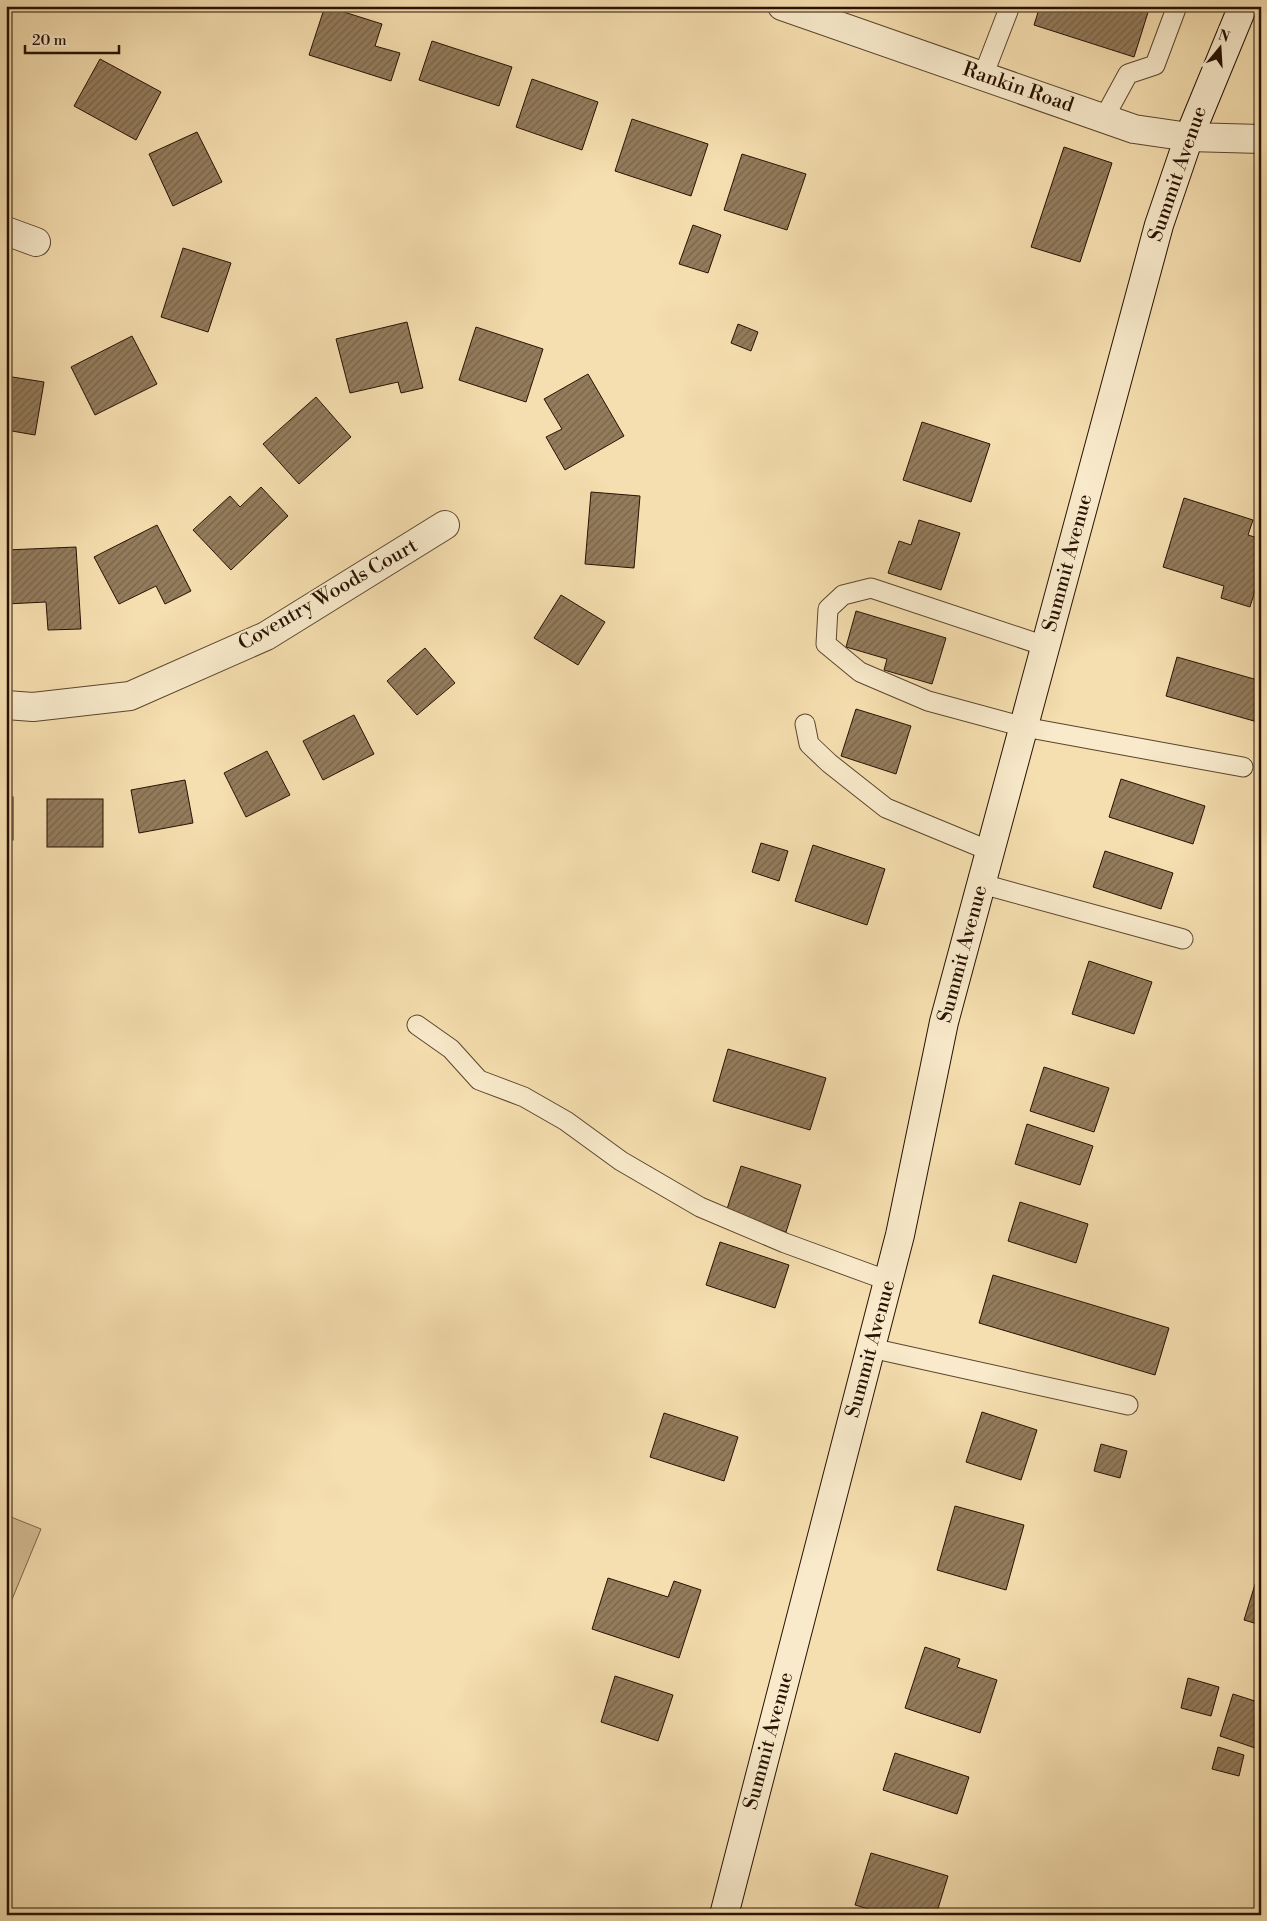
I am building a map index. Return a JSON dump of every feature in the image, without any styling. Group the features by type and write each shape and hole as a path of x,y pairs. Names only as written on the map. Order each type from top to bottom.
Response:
{"main road":[{"name":"Rankin Road","path":"782,6 1134,129 1189,137 1261,139"},
{"name":"Summit Avenue","path":"724,1915 900,1235 944,1022 1159,225 1189,137 1243,6"},
{"path":"6,231 36,242"},
{"name":"Coventry Woods Court","path":"6,705 33,707 130,696 266,636 445,525"}],"lane":[{"path":"983,76 1010,6"},
{"path":"1104,118 1128,74 1155,65 1177,6"},
{"path":"1045,646 871,588 842,594 828,609 826,644 860,672 928,700 1024,727 1243,767"},
{"path":"805,724 809,744 886,808 990,851"},
{"path":"982,884 1183,939"},
{"path":"417,1026 451,1049 478,1080 524,1097 566,1122 621,1161 700,1208 785,1243 888,1281"},
{"path":"871,1348 1128,1405"}],"shaded area":[{"path":"6,1515 41,1529 6,1614"}],"building":[{"path":"325,6 382,24 375,46 400,53 391,81 309,55"},
{"path":"1040,6 1150,6 1134,57 1034,25"},
{"path":"432,41 512,67 499,106 419,80"},
{"path":"100,59 161,92 136,140 74,106"},
{"path":"532,79 598,102 582,150 516,127"},
{"path":"632,119 708,144 691,196 615,171"},
{"path":"197,132 222,182 173,206 149,154"},
{"path":"1064,147 1112,163 1080,262 1031,247"},
{"path":"742,154 806,174 787,230 724,210"},
{"path":"693,225 721,235 708,273 679,264"},
{"path":"183,248 231,263 208,332 161,317"},
{"path":"407,322 423,388 401,393 398,382 350,393 336,339"},
{"path":"738,324 758,332 751,351 731,343"},
{"path":"476,327 543,349 526,402 459,380"},
{"path":"132,336 157,384 95,415 71,367"},
{"path":"588,374 624,436 565,470 546,437 562,429 544,399"},
{"path":"6,376 44,382 35,435 6,430"},
{"path":"316,397 351,437 299,484 263,444"},
{"path":"922,422 990,444 971,502 903,480"},
{"path":"261,487 288,516 231,570 193,530 230,496 240,507"},
{"path":"591,492 640,496 634,568 585,564"},
{"path":"1184,498 1253,520 1248,535 1261,539 1261,571 1250,607 1221,598 1224,586 1163,567"},
{"path":"919,520 960,533 941,590 888,573 899,541 911,545"},
{"path":"157,525 191,591 165,604 156,586 119,604 94,557"},
{"path":"76,547 81,629 48,630 46,602 6,604 6,550"},
{"path":"561,595 605,622 578,665 534,638"},
{"path":"856,611 946,638 932,684 884,670 887,659 846,647"},
{"path":"425,648 455,683 417,715 387,681"},
{"path":"1177,657 1261,681 1261,723 1166,696"},
{"path":"856,709 911,726 896,774 841,756"},
{"path":"354,715 374,754 323,780 303,741"},
{"path":"267,751 290,795 246,817 224,773"},
{"path":"1121,779 1205,806 1193,844 1109,817"},
{"path":"185,780 193,823 139,833 131,790"},
{"path":"6,797 13,797 13,840 6,840"},
{"path":"47,799 103,799 103,847 47,847"},
{"path":"761,843 788,851 779,881 752,872"},
{"path":"813,845 885,869 867,925 795,901"},
{"path":"1105,851 1173,873 1161,909 1093,887"},
{"path":"1089,961 1152,982 1134,1034 1072,1014"},
{"path":"728,1049 826,1078 810,1130 713,1101"},
{"path":"1044,1067 1109,1088 1094,1132 1030,1111"},
{"path":"1027,1124 1093,1146 1080,1185 1015,1164"},
{"path":"741,1166 801,1185 786,1232 726,1212"},
{"path":"1020,1202 1088,1224 1076,1263 1008,1241"},
{"path":"720,1242 789,1265 775,1308 706,1285"},
{"path":"993,1275 1169,1328 1155,1375 979,1323"},
{"path":"982,1412 1037,1430 1021,1480 966,1462"},
{"path":"664,1413 738,1437 724,1481 650,1457"},
{"path":"1101,1444 1127,1451 1120,1478 1094,1471"},
{"path":"955,1506 1024,1525 1006,1590 937,1570"},
{"path":"1261,1565 1261,1625 1244,1620"},
{"path":"608,1578 668,1597 674,1581 701,1590 679,1658 592,1629"},
{"path":"925,1647 960,1659 957,1667 997,1680 980,1733 905,1708"},
{"path":"615,1676 673,1695 658,1741 601,1722"},
{"path":"1188,1678 1219,1687 1211,1716 1181,1708"},
{"path":"1233,1694 1261,1703 1261,1750 1220,1736"},
{"path":"1218,1747 1244,1755 1239,1776 1212,1769"},
{"path":"895,1753 969,1777 957,1814 883,1790"},
{"path":"871,1853 948,1876 936,1915 882,1915 882,1913 855,1905"}]}
